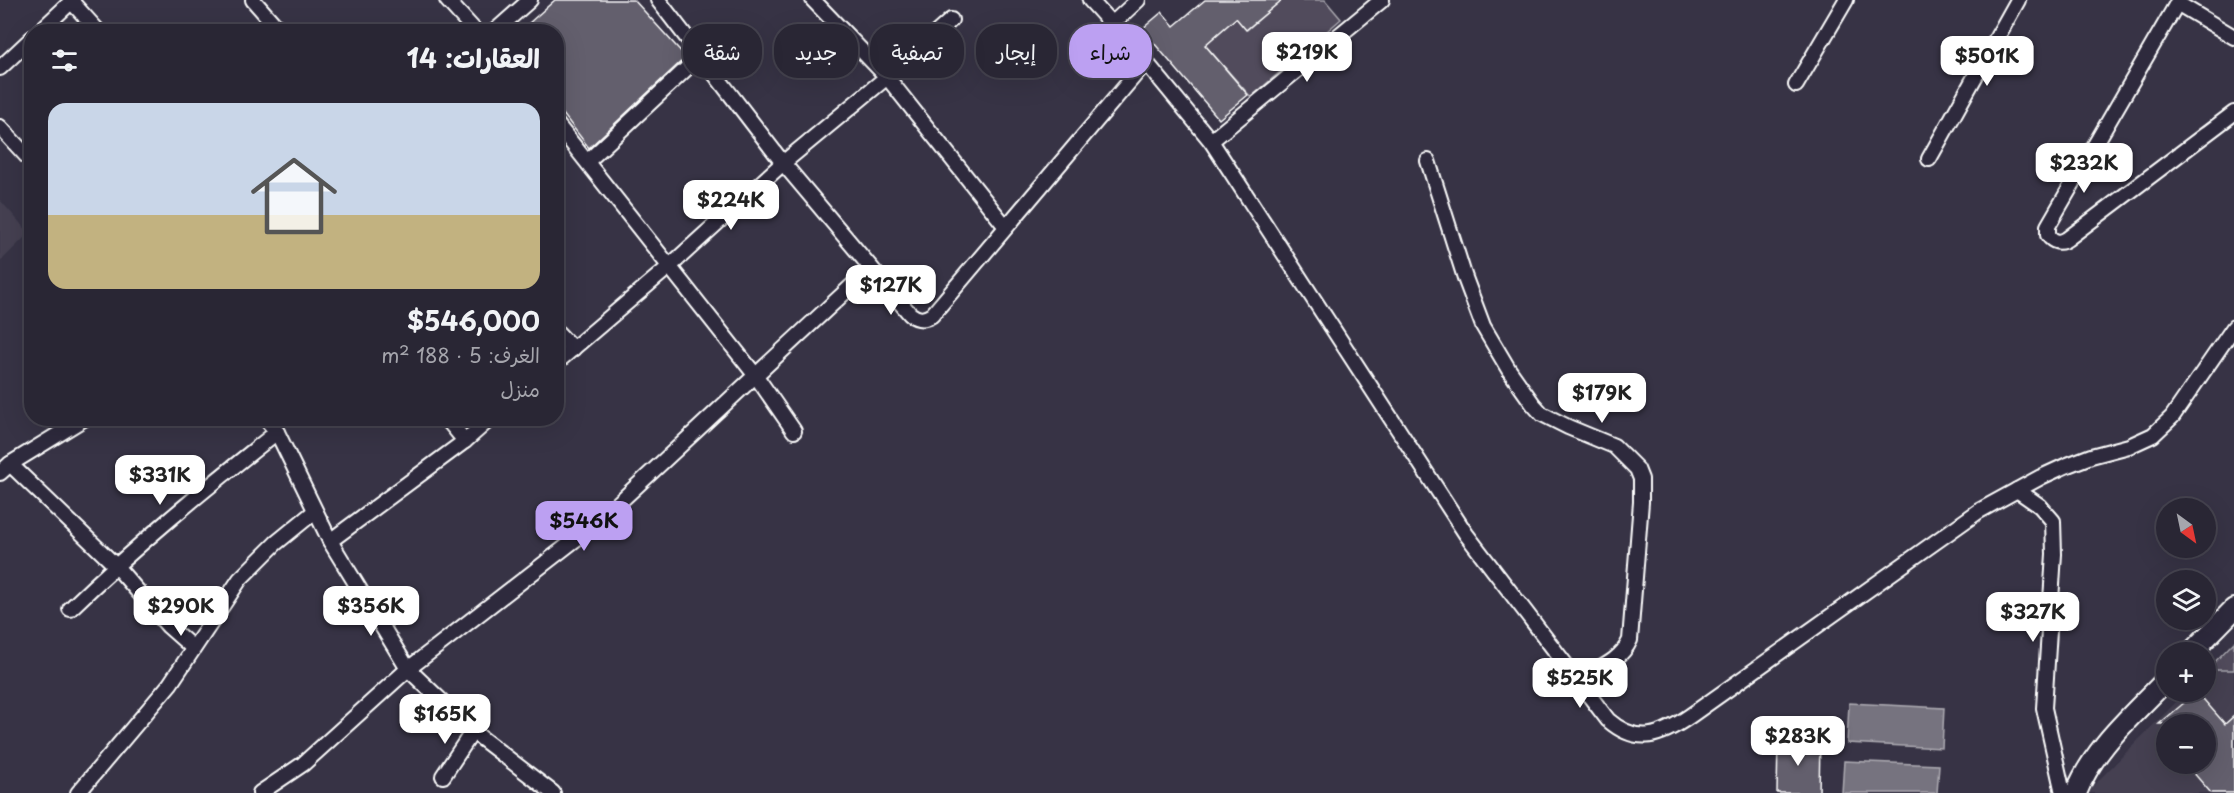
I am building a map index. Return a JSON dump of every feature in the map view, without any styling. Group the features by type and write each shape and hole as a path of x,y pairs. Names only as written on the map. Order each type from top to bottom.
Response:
{"main road":[{"path":"2202,642 2234,609"},
{"path":"2076,793 2087,768 2097,754 2156,691"}],"street":[{"path":"47,24 71,0 92,24"},
{"path":"253,0 274,24"},
{"path":"447,0 469,24"},
{"path":"503,24 530,0"},
{"path":"658,0 683,32"},
{"path":"813,0 870,59"},
{"path":"1090,0 1110,24"},
{"path":"1112,24 1138,0"},
{"path":"1211,141 1382,0"},
{"path":"1796,85 1846,0"},
{"path":"1929,159 2018,0"},
{"path":"2234,37 2178,1 2048,226 2048,235 2054,241 2063,241 2234,113"},
{"path":"947,24 951,20"},
{"path":"0,68 24,46"},
{"path":"1152,69 1211,141 1466,534 1492,570 1608,720 1616,727 1636,735 1647,736 1668,731 1961,523 2017,490 2065,466 2129,446 2153,435 2172,417 2234,327"},
{"path":"588,161 683,72"},
{"path":"718,78 783,163 910,314 918,318 927,318 935,311 1132,78"},
{"path":"564,356 670,266 783,163 886,78"},
{"path":"888,78 1006,227"},
{"path":"0,127 24,153"},
{"path":"564,132 756,376 795,431"},
{"path":"1428,161 1465,278 1483,326 1509,370 1542,414 1614,446 1633,464 1641,479 1630,640 1625,650 1617,658 1579,680"},
{"path":"260,793 303,764 408,669 598,522 871,268"},
{"path":"564,339 573,349"},
{"path":"72,426 5,469 115,566 168,626 193,648"},
{"path":"271,426 277,432 330,541 408,669 473,731 553,793"},
{"path":"453,426 465,441"},
{"path":"330,541 482,426"},
{"path":"70,609 115,566 207,487 277,432"},
{"path":"2017,490 2040,506 2053,521 2054,554 2044,708 2063,793"},
{"path":"78,793 170,684 240,579 276,543 314,512"},
{"path":"443,776 473,731"}],"shaded area":[{"path":"1267,0 1325,0 1341,19 1251,97 1205,45 1236,18 1247,30 1273,7"},
{"path":"0,200 24,227 24,238 0,262"},
{"path":"2234,642 2234,793 2090,793 2091,788 2156,722 2156,774 2216,774 2216,714 2164,714 2176,702 2216,702 2216,661"},
{"path":"2234,642 2234,670 2216,670 2216,661"},
{"path":"1849,703 1944,708 1942,748 1847,743"},
{"path":"1844,761 1939,765 1937,793 1842,793"}],"building":[{"path":"555,0 634,0 683,54 683,60 589,148 564,115 564,24 528,24"},
{"path":"1205,0 1282,0 1246,30 1236,18 1205,45 1248,95 1219,119 1152,41 1152,24 1148,24 1162,12 1174,26"},
{"path":"2185,702 2206,702 2225,724 2234,716 2234,793 2211,793 2195,774 2216,774 2216,714 2171,714"},
{"path":"1778,741 1820,742 1819,793 1777,793"}]}
